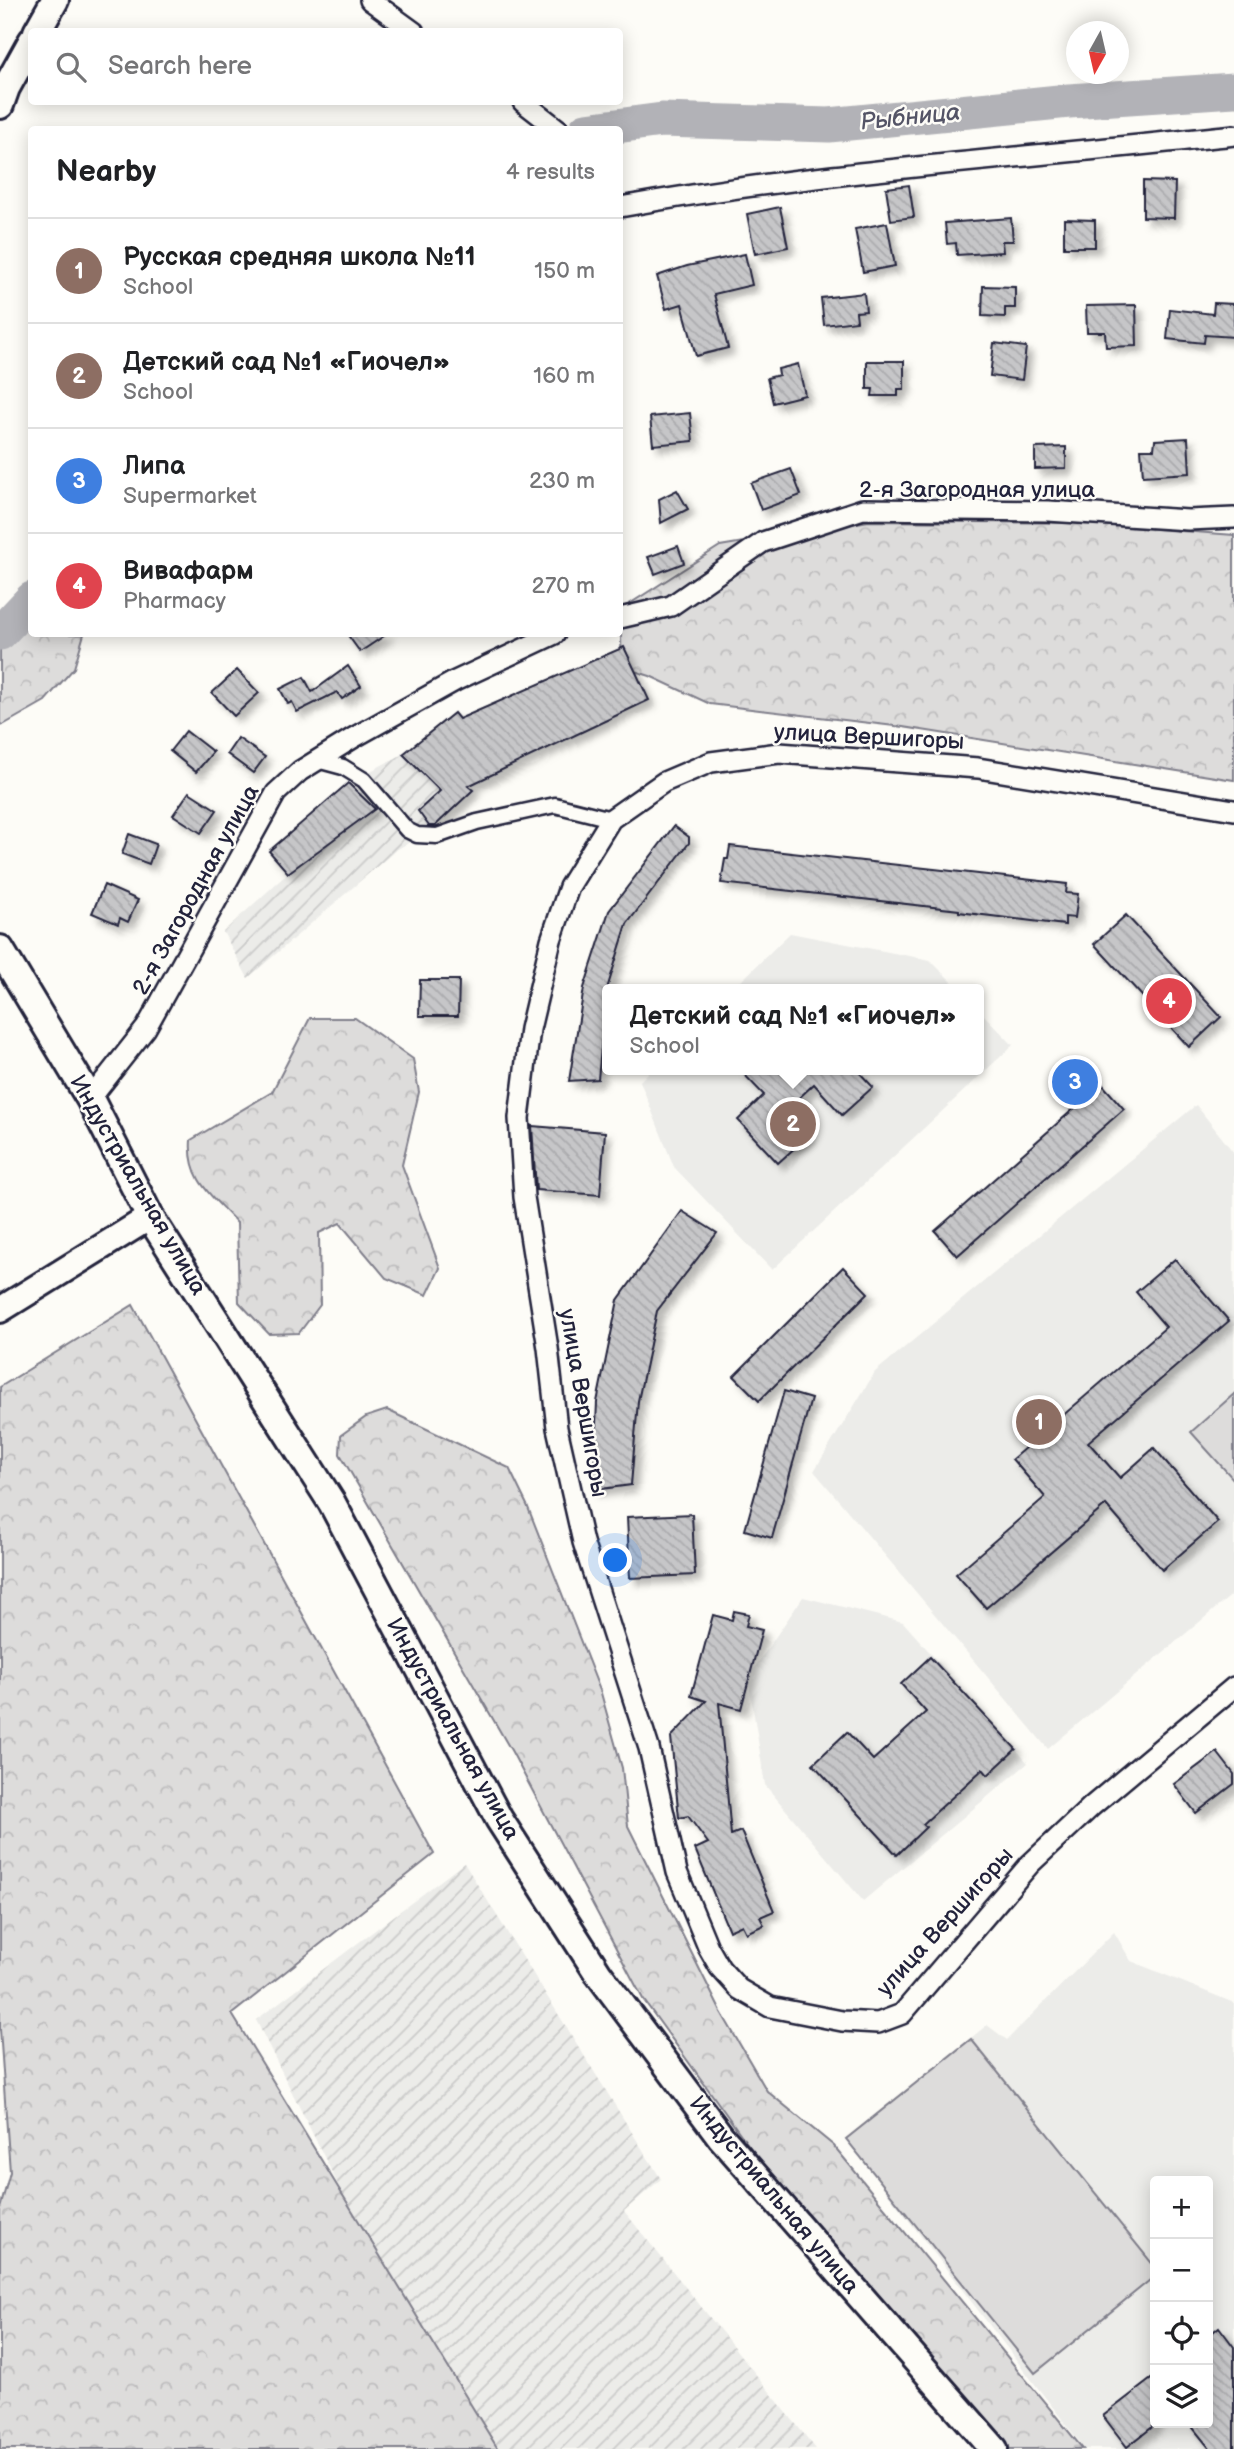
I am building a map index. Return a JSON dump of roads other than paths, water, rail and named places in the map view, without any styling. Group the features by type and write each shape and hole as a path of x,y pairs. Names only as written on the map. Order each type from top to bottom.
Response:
{"main road":[{"path":"39,28 55,0"},
{"path":"0,105 6,88 28,48"},
{"name":"Индустриальная улица","path":"0,949 90,1099 150,1216 332,1503 499,1819 598,1973 721,2137 994,2449"}],"street":[{"path":"370,0 408,28"},
{"path":"531,106 554,126"},
{"path":"623,206 854,174 1234,135"},
{"name":"2-я Загородная улица","path":"623,617 671,606 762,542 863,509 1048,511 1188,520 1234,518"},
{"name":"2-я Загородная улица","path":"90,1099 146,1028 276,793 317,760 455,681 549,637"},
{"name":"улица Вершигоры","path":"1234,810 978,768 779,753 711,762 664,782 611,819 569,887 551,940 530,1029 519,1118 524,1197 548,1348 557,1428 583,1542 649,1748 677,1872 694,1918 720,1968 739,1989 770,2007 842,2021 878,2023 902,2014 1030,1864 1092,1806 1234,1687"},
{"path":"317,760 343,767 364,780 407,830 417,835 437,836 477,822 555,805 611,819"},
{"path":"0,1310 150,1216"}],"waterway":[{"name":"Рыбница","path":"616,126 662,120 829,125 1069,101 1234,90"},
{"name":"Рыбница","path":"0,633 28,603"}],"place":[{"name":"Вивафарм","path":"1169,1001"},
{"name":"Липа","path":"1075,1082"},
{"name":"Детский сад №1 «Гиочел»","path":"793,1124"},
{"name":"Русская средняя школа №11","path":"1039,1422"}]}
